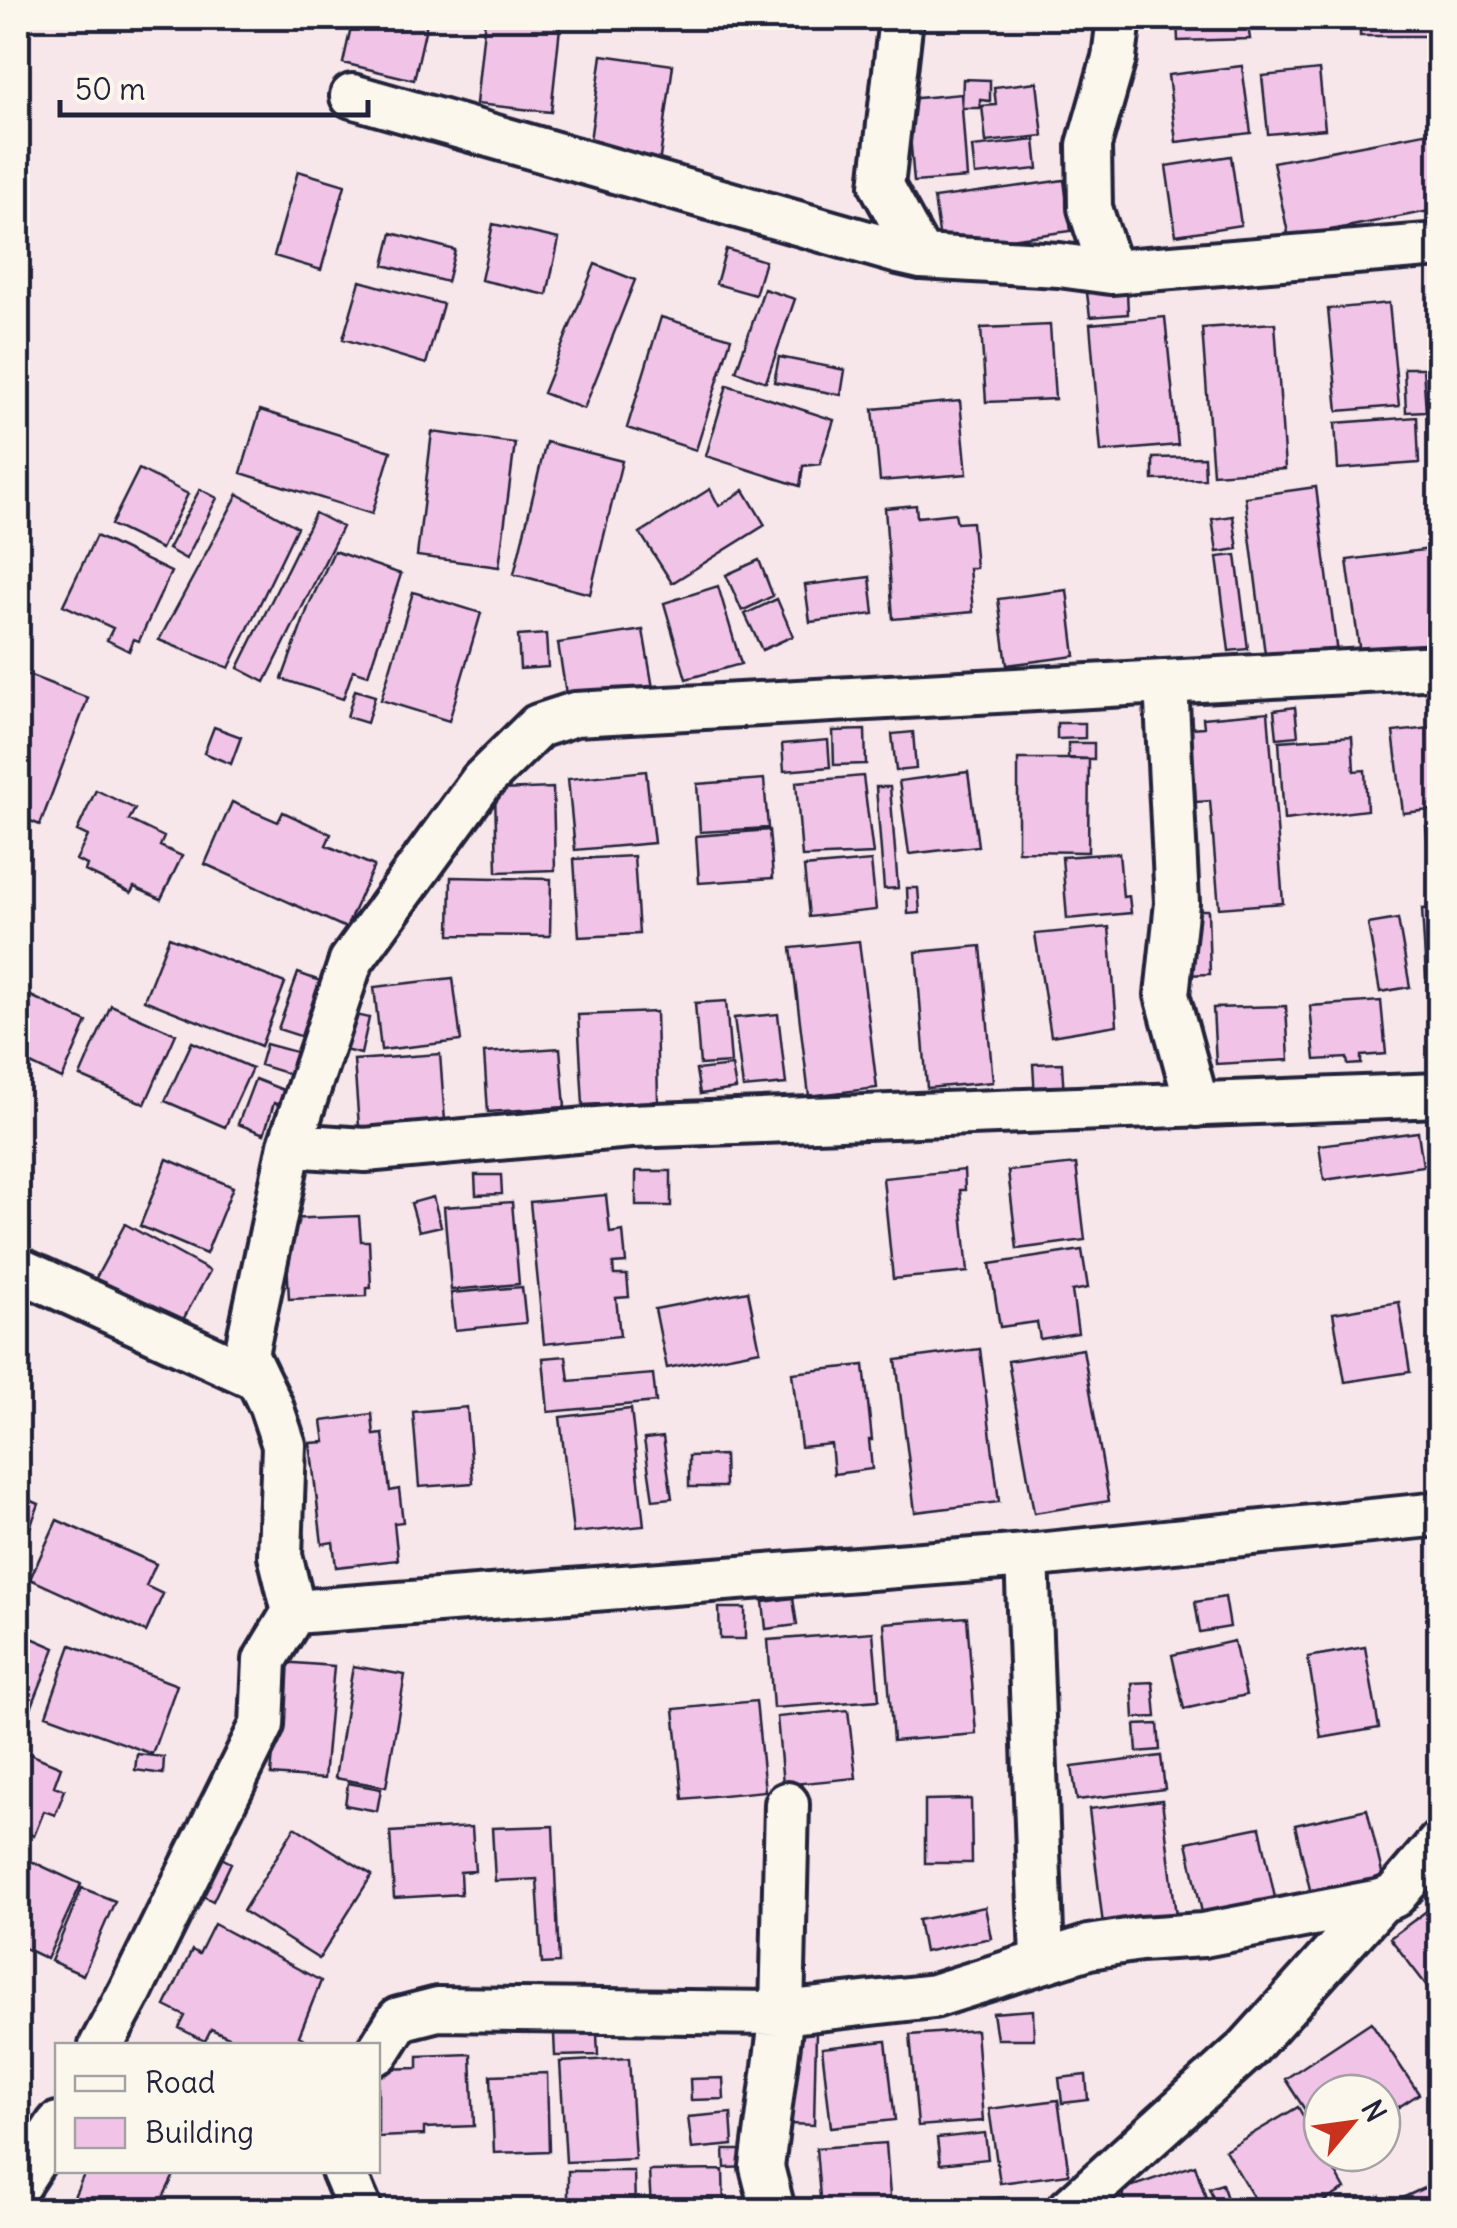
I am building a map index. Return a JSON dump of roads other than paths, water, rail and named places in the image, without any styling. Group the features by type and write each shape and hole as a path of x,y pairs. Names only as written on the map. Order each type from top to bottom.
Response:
{"street":[{"path":"900,18 882,186 922,257"},
{"path":"1111,272 1090,208 1089,145 1114,58 1119,18"},
{"path":"352,96 922,257 1059,264 1111,272 1440,244"},
{"path":"103,2043 262,1725 265,1660 294,1612 280,1555 284,1445 272,1406 246,1354 290,1145 352,961 482,781 538,726 575,714 1440,667"},
{"path":"1166,682 1177,903 1167,995 1197,1105"},
{"path":"290,1145 365,1150 630,1126 1440,1094"},
{"path":"18,1269 256,1378"},
{"path":"294,1612 1027,1556 1440,1514"},
{"path":"1027,1556 1042,1960"},
{"path":"773,2210 762,2167 782,2013 787,1804"},
{"path":"380,2049 399,2018 438,2009 782,2013 934,1996 1089,1947 1203,1935 1381,1900 1394,1896 1440,1842"},
{"path":"1070,2210 1247,2049 1381,1900"},
{"path":"18,2186 42,2125"},
{"path":"345,2173 360,2210"}]}
